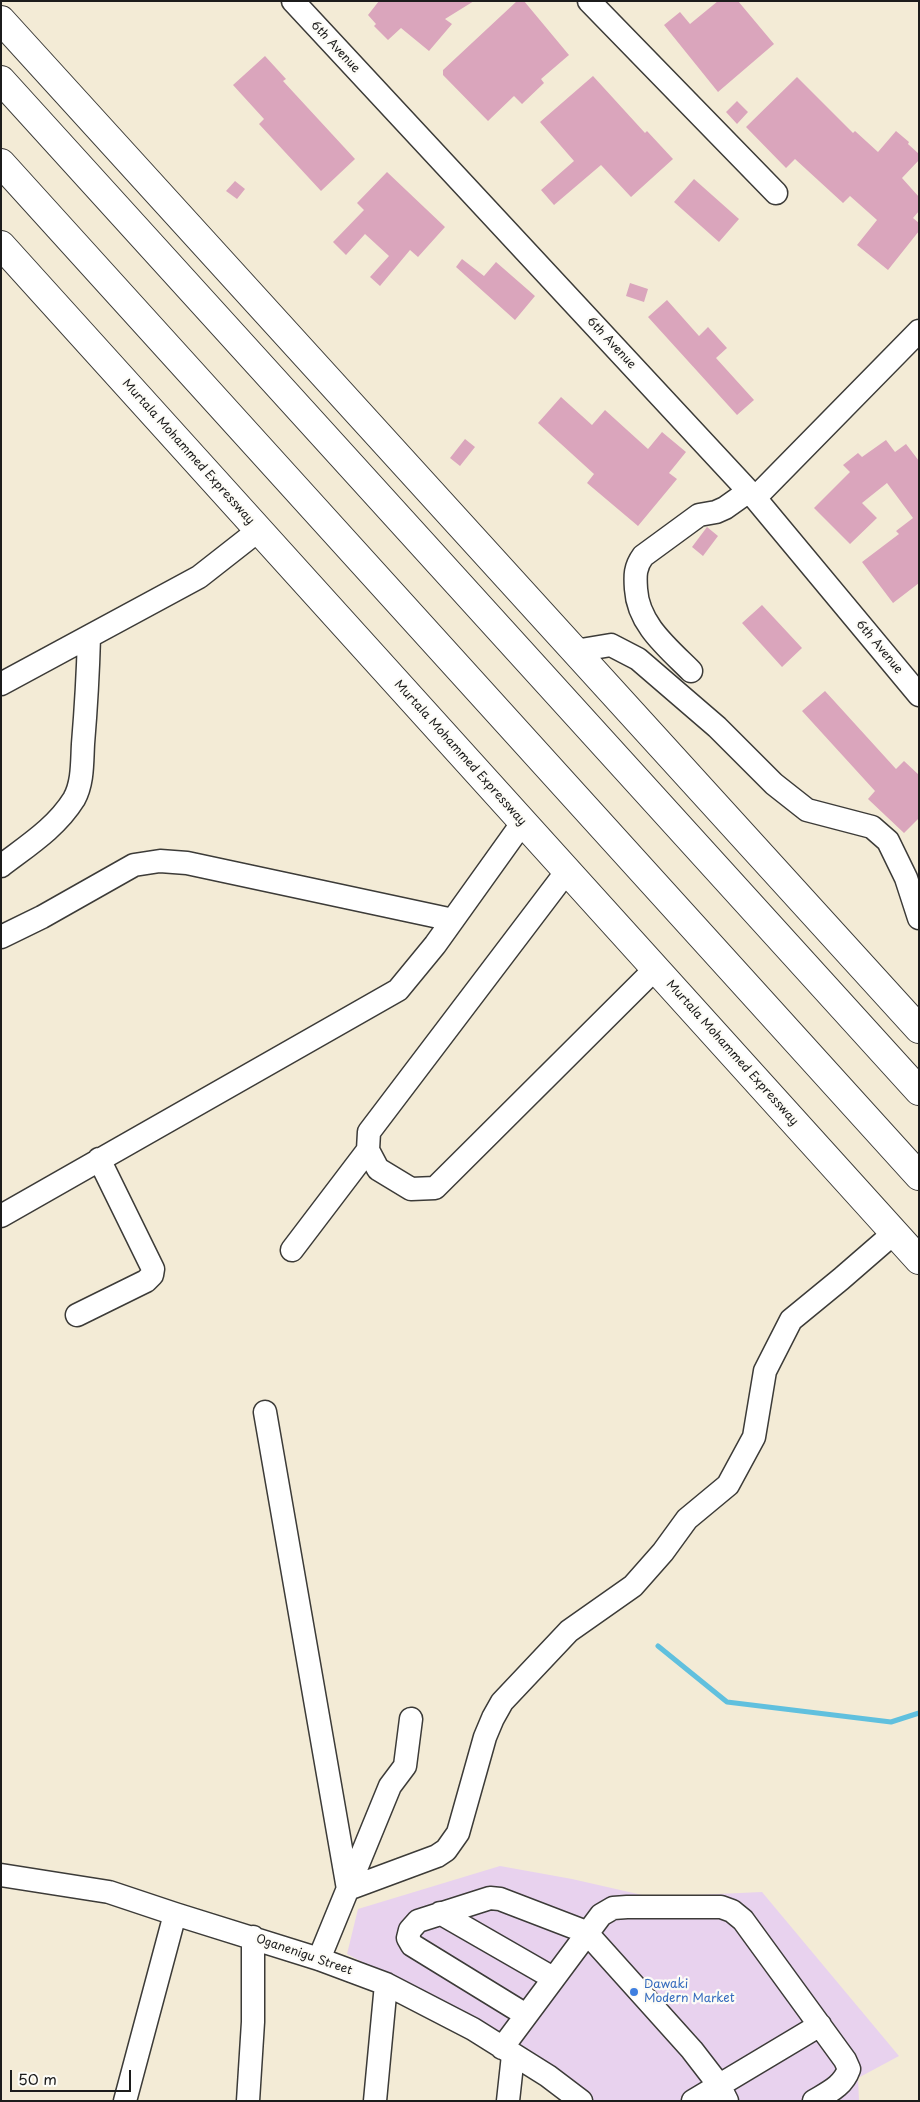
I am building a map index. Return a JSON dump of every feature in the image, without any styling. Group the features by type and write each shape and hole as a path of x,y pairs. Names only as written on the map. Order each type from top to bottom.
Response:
{"highway":[{"path":"1,20 919,1029"},
{"path":"1,80 919,1091"},
{"path":"1,163 919,1176"},
{"name":"Murtala Mohammed Expressway","path":"1,245 919,1260"}],"street":[{"name":"6th Avenue","path":"293,1 752,494 919,695"},
{"path":"589,1 776,193"},
{"path":"691,671 648,626 636,602 635,574 637,564 643,556 698,515 716,512 752,494 919,332"},
{"path":"1,684 199,576 259,530"},
{"path":"1,866 39,838 63,815 75,798 81,780 88,690 89,637"},
{"path":"575,651 611,645 638,660 717,727 774,784 806,810 872,827 888,841 906,878 919,918"},
{"path":"1,1216 398,990 435,945 523,822"},
{"path":"1,937 42,917 134,865 160,861 187,863 453,920"},
{"path":"567,871 369,1132 368,1150 378,1169 411,1189 435,1188 655,969"},
{"path":"292,1250 368,1150"},
{"path":"77,1315 146,1282 152,1275 153,1269 99,1159"},
{"path":"348,1889 437,1856 453,1843 458,1833 485,1737 492,1718 502,1702 569,1631 633,1586 663,1552 687,1519 728,1485 754,1437 765,1371 791,1320 894,1233"},
{"path":"264,1412 348,1889"},
{"path":"319,1959 390,1786 405,1766 411,1719"},
{"name":"Oganenigu Street","path":"2,1873 109,1892 253,1937 386,1984 473,2029 548,2076 581,2101"},
{"path":"526,2015 412,1945 408,1938 410,1930 418,1920 490,1898 500,1899 586,1932 692,2050 723,2093"},
{"path":"508,2101 508,2051 526,2015 586,1932 601,1915 613,1908 628,1906 721,1907 732,1911 743,1920 845,2060 849,2069 846,2078 839,2086 814,2101"},
{"path":"440,1913 553,1978"},
{"path":"125,2101 175,1914"},
{"path":"248,2101 253,2022 253,1937"},
{"path":"375,2101 386,1984"},
{"path":"693,2101 723,2093 820,2025"}],"shaded area":[{"name":"Dawaki Modern Market","path":"500,1866 572,1879 651,1897 762,1892 899,2056 858,2078 859,2101 589,2101 495,2031 347,1954 358,1909"}],"building":[{"path":"379,1 474,1 445,19 452,24 429,51 401,28 388,40 374,26 376,24 368,15"},
{"path":"517,1 524,1 569,55 541,79 544,83 522,104 514,96 488,121 443,75 443,70"},
{"path":"718,1 738,1 774,44 718,92 664,25 680,12 690,24"},
{"path":"265,56 286,79 283,81 355,159 321,191 259,124 264,119 233,85"},
{"path":"593,76 645,133 647,131 673,159 631,197 601,165 554,205 541,190 574,161 540,122"},
{"path":"797,77 853,133 855,131 878,152 896,131 919,154 919,160 902,178 919,197 919,211 913,218 919,223 919,231 888,270 857,245 877,220 850,196 843,203 795,159 786,168 746,127"},
{"path":"737,101 748,112 737,124 726,112"},
{"path":"387,172 445,227 418,257 410,250 380,286 370,277 389,256 365,234 346,255 333,242 364,210 357,203"},
{"path":"694,179 739,219 719,242 674,202"},
{"path":"235,181 245,189 237,199 226,191"},
{"path":"462,259 484,276 496,262 535,296 515,320 456,267"},
{"path":"630,283 648,289 644,302 626,296"},
{"path":"667,300 699,336 708,327 727,348 716,358 754,400 737,415 648,317"},
{"path":"561,397 592,425 605,410 648,449 662,432 686,452 669,473 677,479 638,526 587,483 594,474 538,423"},
{"path":"465,439 475,447 460,466 450,458"},
{"path":"886,440 895,452 906,444 919,461 919,583 893,603 862,562 899,534 896,531 913,518 887,483 862,503 877,518 850,544 814,508 850,472 843,465 858,453 862,457"},
{"path":"707,527 718,536 703,556 692,547"},
{"path":"762,605 802,648 782,667 742,623"},
{"path":"825,691 896,769 904,761 919,775 919,818 904,833 868,799 875,791 802,711"}],"waterway":[{"path":"658,1646 727,1702 891,1722 919,1713"}],"place":[{"name":"Dawaki Modern Market","path":"634,1992"}]}
